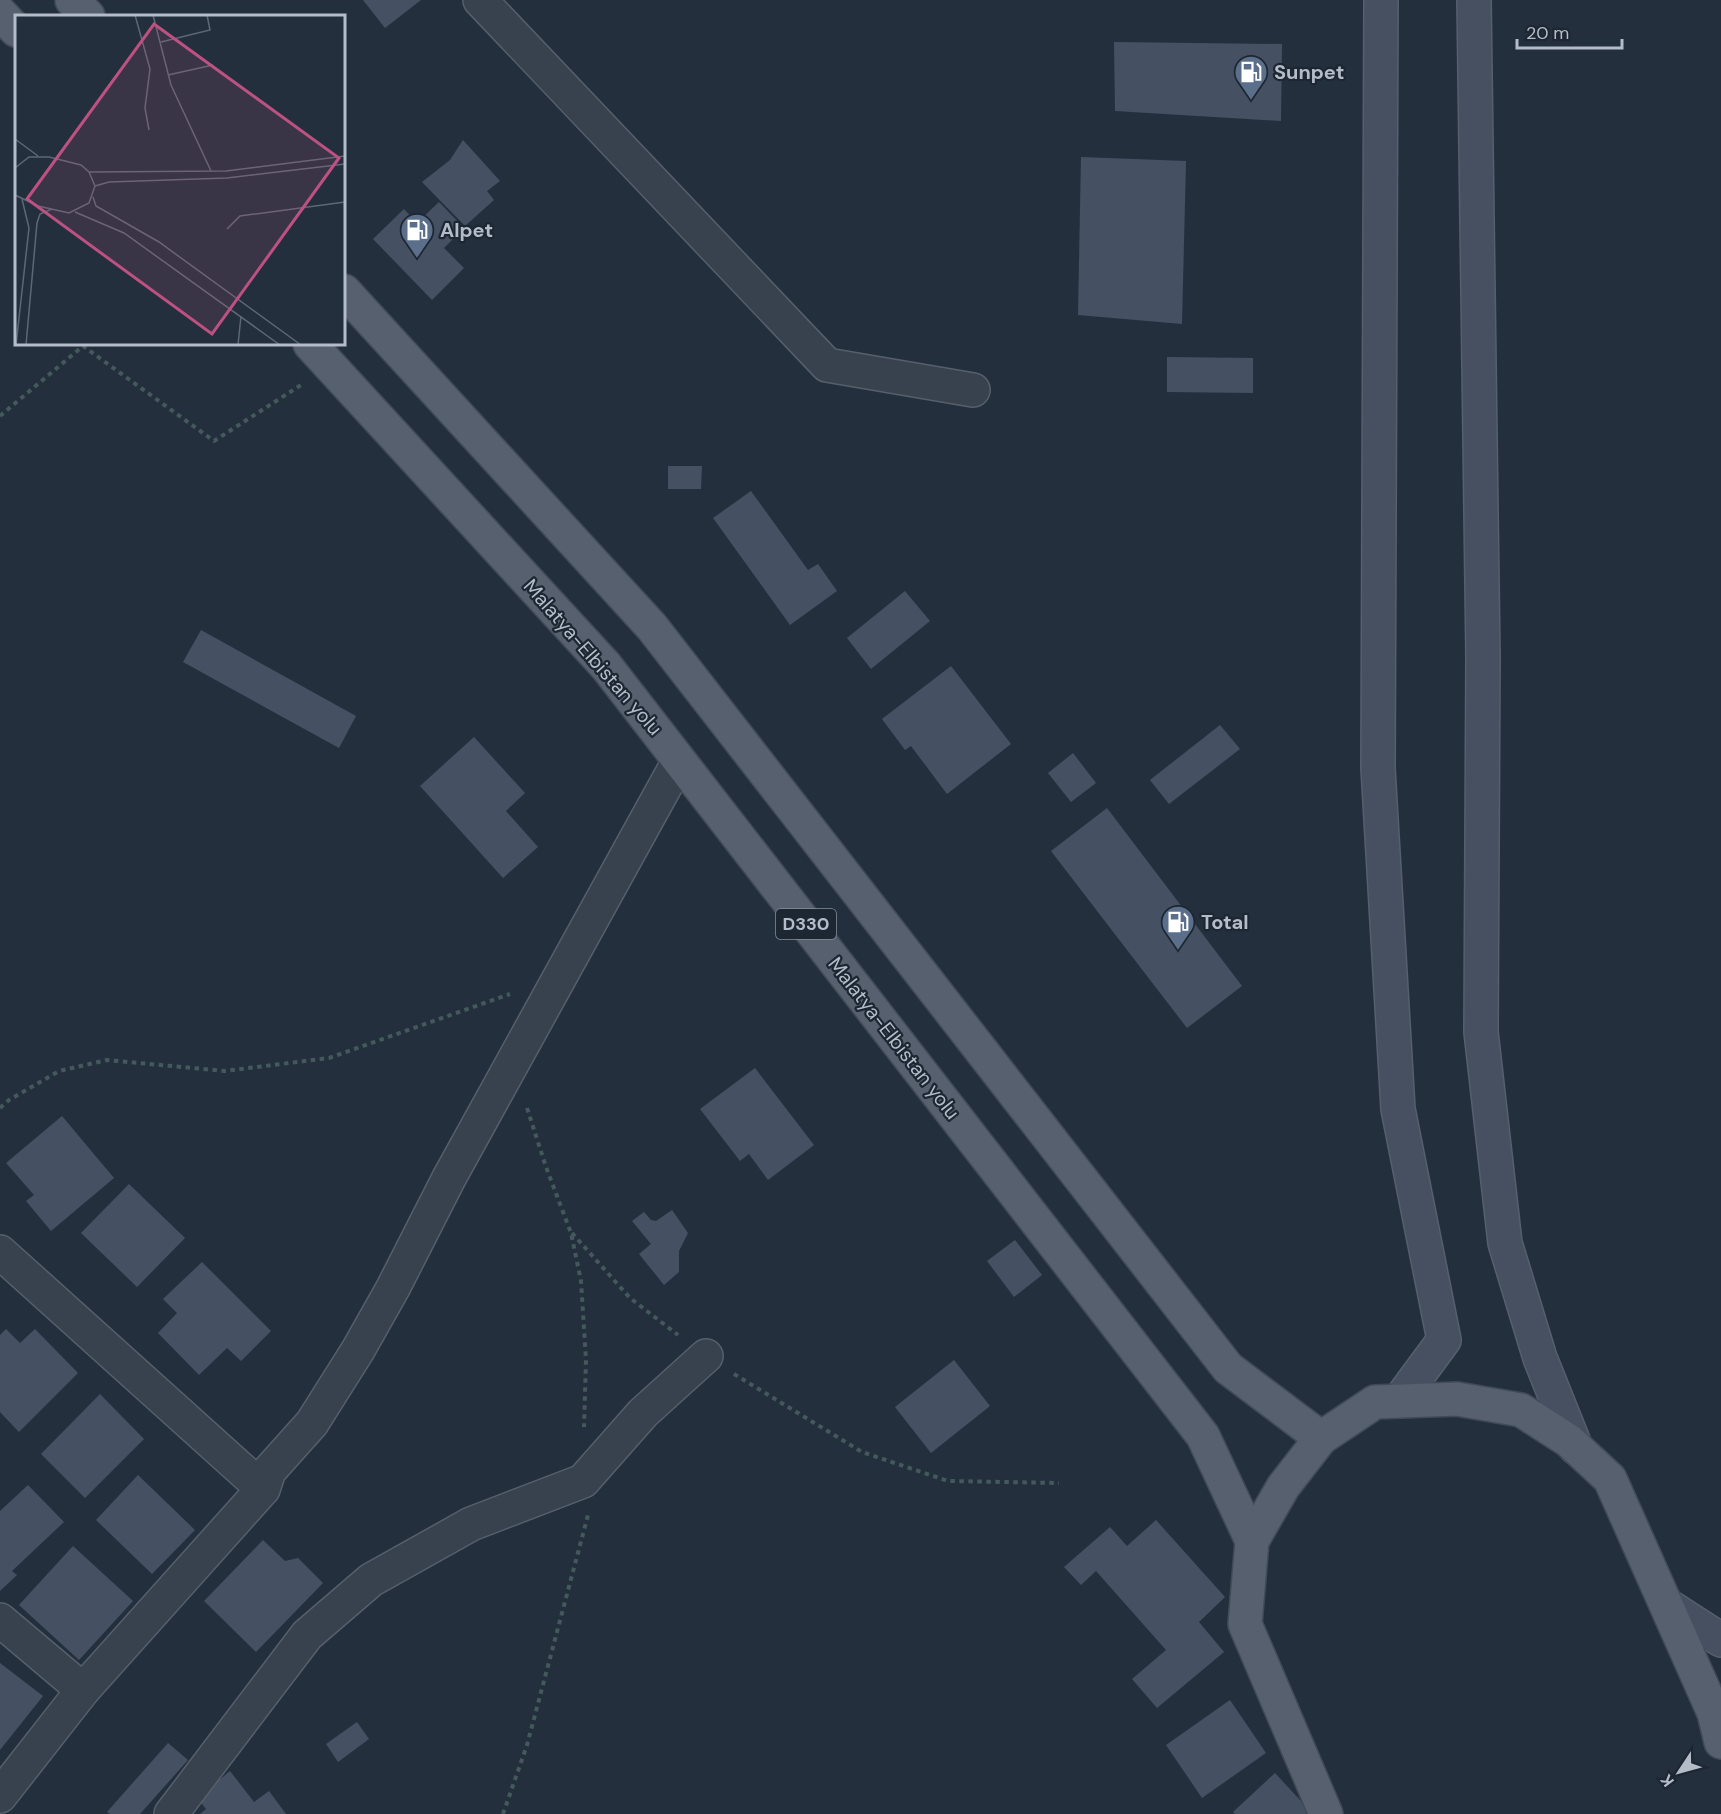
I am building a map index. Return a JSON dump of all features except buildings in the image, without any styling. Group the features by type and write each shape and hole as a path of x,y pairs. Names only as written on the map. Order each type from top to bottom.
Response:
{"main road":[{"path":"72,0 87,15"},
{"path":"1381,0 1378,768 1398,1109 1444,1340 1399,1401"},
{"path":"1474,0 1483,657 1481,1032 1505,1243 1540,1358 1576,1448"},
{"path":"0,13 15,29"},
{"name":"D330","path":"345,292 651,627 1228,1368 1321,1438"},
{"name":"Malatya-Elbistan yolu","path":"321,355 606,666 680,760 1203,1436 1252,1541"},
{"path":"1326,1814 1245,1624 1252,1541 1283,1487 1321,1438 1375,1402 1457,1399 1521,1410 1569,1441 1610,1479 1714,1713 1721,1742"},
{"path":"1667,1605 1721,1640"}],"street":[{"path":"480,0 828,365 973,390"},
{"path":"0,1796 83,1690 263,1490 269,1471 312,1423 358,1350 393,1288 449,1178 680,760"},
{"path":"0,1252 263,1490"},
{"path":"171,1814 307,1635 371,1580 471,1524 583,1480 643,1413 706,1356"},
{"path":"0,1620 83,1690"}],"path":[{"path":"0,416 83,346 214,441 321,355"},
{"path":"0,1108 9,1100 59,1071 107,1060 225,1071 329,1058 562,976"},
{"path":"503,1814 527,1745 588,1516 583,1480 586,1360 581,1281 571,1233 546,1167 512,1064"},
{"path":"571,1233 630,1298 706,1356 862,1452 948,1481 1059,1483"}],"place":[{"name":"Sunpet","path":"1251,101"},
{"name":"Alpet","path":"417,259"},
{"name":"Total","path":"1178,951"}]}
